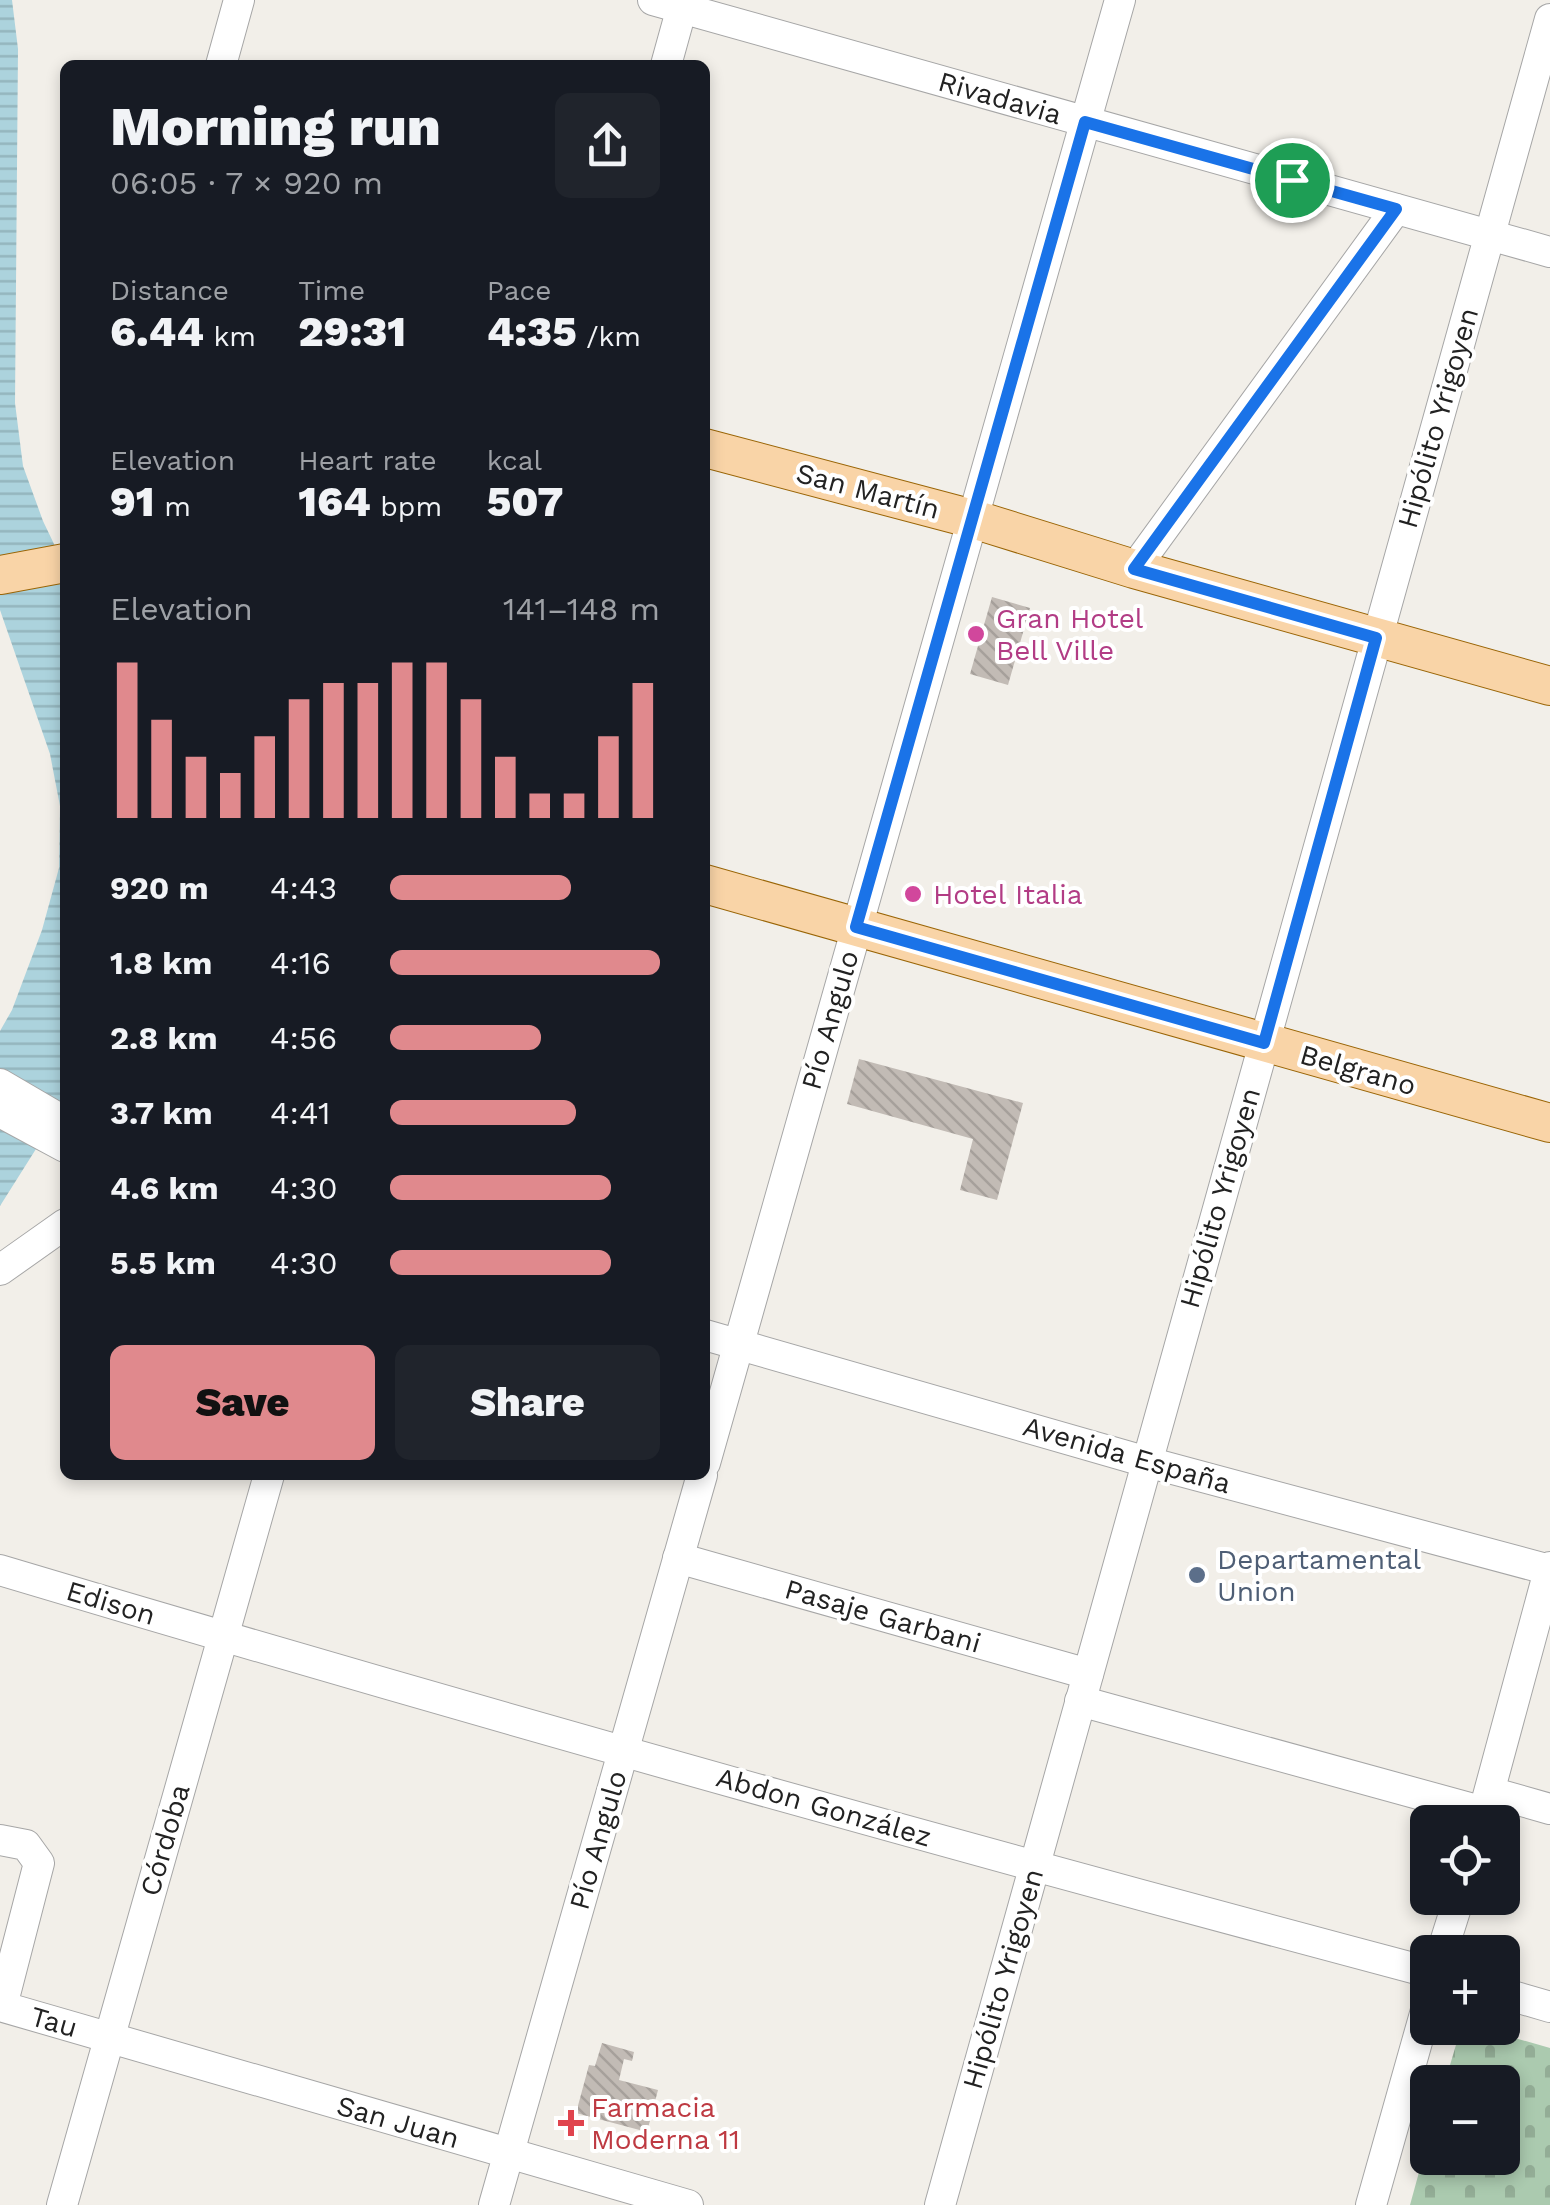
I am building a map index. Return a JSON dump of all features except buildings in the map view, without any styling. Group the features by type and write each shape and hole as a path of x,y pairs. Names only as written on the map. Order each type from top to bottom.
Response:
{"main road":[{"name":"San Martín","path":"710,449 972,519 1134,569 1550,686"},
{"path":"0,575 60,564"},
{"name":"Belgrano","path":"710,885 1550,1123"}],"street":[{"path":"221,60 239,0"},
{"name":"Pío Angulo","path":"710,1445 1120,0"},
{"path":"667,60 673,3"},
{"name":"Rivadavia","path":"673,3 1550,252"},
{"name":"Hipólito Yrigoyen","path":"940,2205 1550,19"},
{"path":"1134,569 1396,209"},
{"path":"0,1084 60,1119"},
{"path":"0,1112 60,1144"},
{"path":"0,1270 60,1228"},
{"name":"Avenida España","path":"710,1317 741,1335 1550,1569"},
{"name":"Avenida España","path":"710,1335 741,1335"},
{"name":"Avenida España","path":"1150,1453 1550,1549"},
{"name":"Córdoba","path":"62,2205 102,2036 215,1634 253,1480"},
{"name":"Córdoba","path":"215,1634 267,1480"},
{"name":"Pío Angulo","path":"494,2205 701,1480"},
{"name":"Pasaje Garbani","path":"678,1558 1472,1805"},
{"path":"1486,1805 1550,1569"},
{"name":"Edison","path":"0,1570 215,1634"},
{"name":"Abdon González","path":"215,1634 1034,1867 1410,1967"},
{"name":"Pasaje Garbani","path":"1520,1809 1550,1809"},
{"path":"0,1840 26,1846 39,1863 1,2006"},
{"path":"1520,1998 1550,2007"},
{"name":"Tau","path":"1,2006 102,2036"},
{"name":"Córdoba","path":"50,2205 94,2049 102,2036"},
{"name":"San Juan","path":"102,2036 688,2205"},
{"path":"1370,2205 1416,2045"}],"green space":[{"path":"1520,2039 1550,2048 1550,2205 1410,2205 1418,2175 1520,2175 1520,2065 1450,2065 1456,2045 1520,2045"}],"water":[{"path":"0,0 12,0 18,49 15,403 23,466 60,557 60,806 50,754 0,610"},
{"path":"60,806 60,1111 0,1206 0,1031 12,1010 42,930 59,868"}],"place":[{"name":"Gran Hotel Bell Ville","path":"976,634"},
{"name":"Hotel Italia","path":"913,894"},
{"name":"Departamental Union","path":"1197,1575"},
{"name":"Farmacia Moderna 11","path":"571,2123"}],"route":[{"path":"1085,122 1292,180 1396,209 1134,569 1376,638 1264,1043 856,927 1085,122"}]}
